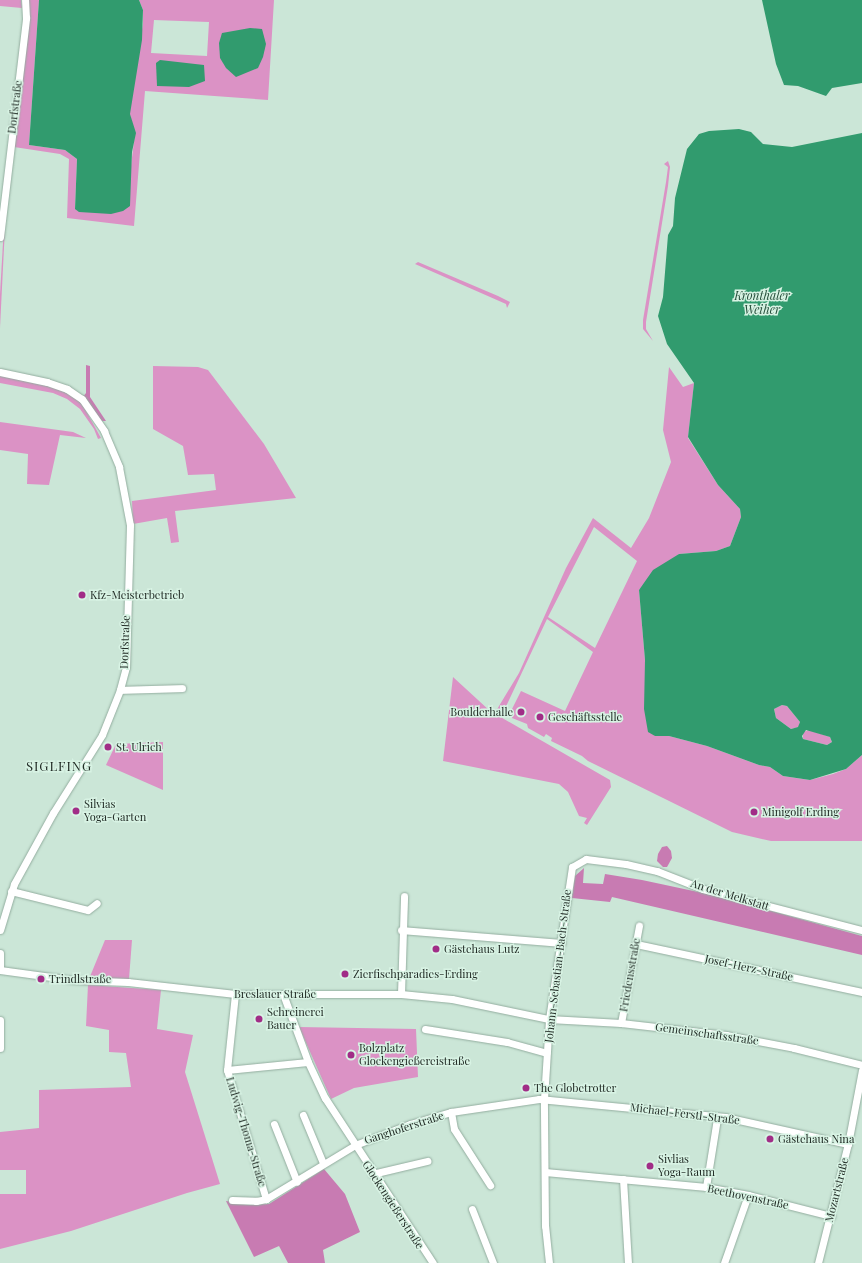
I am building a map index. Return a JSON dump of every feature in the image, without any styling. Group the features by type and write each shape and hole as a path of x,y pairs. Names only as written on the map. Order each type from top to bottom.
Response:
{"street":[{"name":"Dorfstraße","path":"0,237 25,25 25,0"},
{"name":"Dorfstraße","path":"0,372 47,382 74,393 90,409 104,431 119,467 130,525 126,659 120,690 102,735 53,813 11,891 0,930"},
{"path":"120,690 182,688"},
{"name":"An der Melkstatt","path":"576,863 592,859 626,864 670,876 703,889 862,930"},
{"name":"Johann-Sebastian-Bach-Straße","path":"548,1263 545,1226 544,1099 549,1020 570,872 576,863"},
{"path":"11,891 88,910 97,903"},
{"path":"401,994 401,930 404,896"},
{"name":"Friedensstraße","path":"621,1023 639,926"},
{"path":"401,930 561,943"},
{"name":"Josef-Herz-Straße","path":"636,944 862,992"},
{"path":"0,953 0,970"},
{"name":"Breslauer Straße","path":"0,970 73,980 128,982 235,994 401,994 452,999 549,1020"},
{"name":"Ludwig-Thoma-Straße","path":"235,994 227,1070 266,1199"},
{"name":"Glockengießerstraße","path":"283,994 308,1062 325,1098 372,1174 433,1263"},
{"path":"0,1020 0,1048"},
{"name":"Gemeinschaftsstraße","path":"549,1020 621,1023 726,1035 794,1048 862,1065"},
{"path":"425,1029 507,1042 547,1053"},
{"path":"227,1070 308,1062"},
{"name":"Mozartstraße","path":"818,1263 848,1144 862,1070"},
{"name":"Ganghoferstraße","path":"232,1200 256,1201 266,1199 297,1182 323,1163 355,1145 410,1124 451,1112 544,1099"},
{"name":"Michael-Ferstl-Straße","path":"544,1099 678,1112 717,1118 724,1117 848,1144"},
{"path":"451,1112 454,1129 490,1185"},
{"path":"303,1115 323,1163"},
{"path":"706,1187 717,1118"},
{"path":"274,1124 297,1182"},
{"path":"372,1174 427,1161"},
{"name":"Beethovenstraße","path":"545,1172 706,1187 748,1195 831,1216"},
{"path":"623,1179 628,1263"},
{"path":"724,1263 748,1195"},
{"path":"472,1209 493,1263"}],"shaded area":[{"path":"0,0 21,0 22,8 0,6"},
{"path":"28,0 39,0 29,145 65,150 77,159 75,209 131,166 135,133 130,115 130,99 143,24 143,10 139,0 274,0 268,100 145,91 134,226 67,218 69,159 60,154 14,147","holes":["154,20 209,22 207,56 151,53"]},
{"path":"668,161 670,167 668,186 646,322 646,329 653,341 643,329 643,320 666,182 668,167 664,164"},
{"path":"4,226 5,227 0,328 0,294"},
{"path":"418,262 510,302 507,308 506,304 415,264"},
{"path":"86,365 90,366 90,397 106,421 101,421 83,397 86,393"},
{"path":"153,366 198,367 208,370 264,444 296,498 175,511 179,542 171,543 167,518 133,524 132,501 216,490 214,474 188,475 183,446 153,429"},
{"path":"669,367 683,387 694,383 688,438 718,485 740,509 741,517 730,546 716,551 679,554 639,590 645,660 646,720 655,736 669,736 707,746 759,765 770,767 783,776 810,780 833,774 846,769 862,755 862,841 771,841 732,832 588,761 582,756 551,741 552,738 546,734 544,737 528,728 527,724 512,718 510,713 521,691 565,711 593,652 547,619 502,715 496,711 519,673 566,568 593,518 631,548 649,518 671,462 663,430","holes":["594,527 637,561 595,648 548,617"]},
{"path":"0,375 61,389 81,402 101,438 98,439 94,429 80,409 67,399 53,393 0,383"},
{"path":"0,422 73,432 86,438 60,435 49,485 27,484 28,454 0,450"},
{"path":"453,677 490,711 610,780 611,787 587,825 584,823 587,818 579,816 568,792 559,784 443,761"},
{"path":"782,705 787,706 800,722 799,727 791,729 776,718 774,709"},
{"path":"809,730 830,737 832,742 827,745 803,739 803,732"},
{"path":"163,742 163,790 106,765 116,744"},
{"path":"667,846 671,851 672,858 667,867 663,867 657,861 658,854 662,847"},
{"path":"584,868 583,883 603,884 605,874 642,880 717,896 862,936 862,955 612,897 610,902 572,898 575,876"},
{"path":"105,940 132,940 129,979 89,979"},
{"path":"88,985 161,990 157,1029 193,1035 185,1072 220,1184 187,1193 71,1231 0,1249 0,1194 26,1194 26,1170 0,1170 0,1132 39,1128 39,1090 131,1087 126,1053 109,1052 109,1030 86,1026"},
{"path":"299,1027 416,1029 418,1077 354,1088 331,1099"},
{"path":"324,1169 345,1194 360,1232 323,1250 325,1263 288,1263 279,1246 254,1257 226,1201 250,1205 269,1204"}],"water":[{"path":"39,0 139,0 143,10 142,40 130,114 136,133 132,152 130,206 123,211 111,214 79,212 75,209 77,159 65,150 29,145"},
{"path":"762,0 862,0 862,83 832,88 826,96 798,86 784,85 776,64"},
{"path":"250,28 262,29 266,44 263,57 258,68 236,77 226,68 220,58 219,43 222,33"},
{"path":"160,60 204,65 205,81 189,87 157,86 156,63"},
{"name":"Kronthaler Weiher","path":"739,129 751,132 763,144 792,147 862,133 862,755 846,769 810,780 783,776 770,767 759,765 707,746 669,736 655,736 648,732 644,709 645,660 639,590 653,570 679,554 716,551 730,546 741,517 740,509 718,485 688,437 694,383 667,344 658,316 663,297 668,235 673,226 675,198 687,149 699,134 709,131","holes":["782,705 787,706 800,722 798,727 791,729 776,718 774,709","806,730 830,737 832,742 827,745 803,739 802,736"]}],"place":[{"name":"Kfz-Meisterbetrieb","path":"82,595"},
{"name":"Boulderhalle","path":"521,712"},
{"name":"Geschäftsstelle","path":"540,717"},
{"name":"St. Ulrich","path":"108,747"},
{"name":"Silvias Yoga-Garten","path":"76,811"},
{"name":"Minigolf Erding","path":"754,812"},
{"name":"Gästehaus Lutz","path":"436,949"},
{"name":"Zierfischparadies-Erding","path":"345,974"},
{"name":"Trindlstraße","path":"41,979"},
{"name":"Schreinerei Bauer","path":"259,1019"},
{"name":"Bolzplatz Glockengießereistraße","path":"351,1055"},
{"name":"The Globetrotter","path":"526,1088"},
{"name":"Gästehaus Nina","path":"770,1139"},
{"name":"Sivlias Yoga-Raum","path":"650,1166"}],"district":[{"name":"SIGLFING","path":"59,766"}]}
